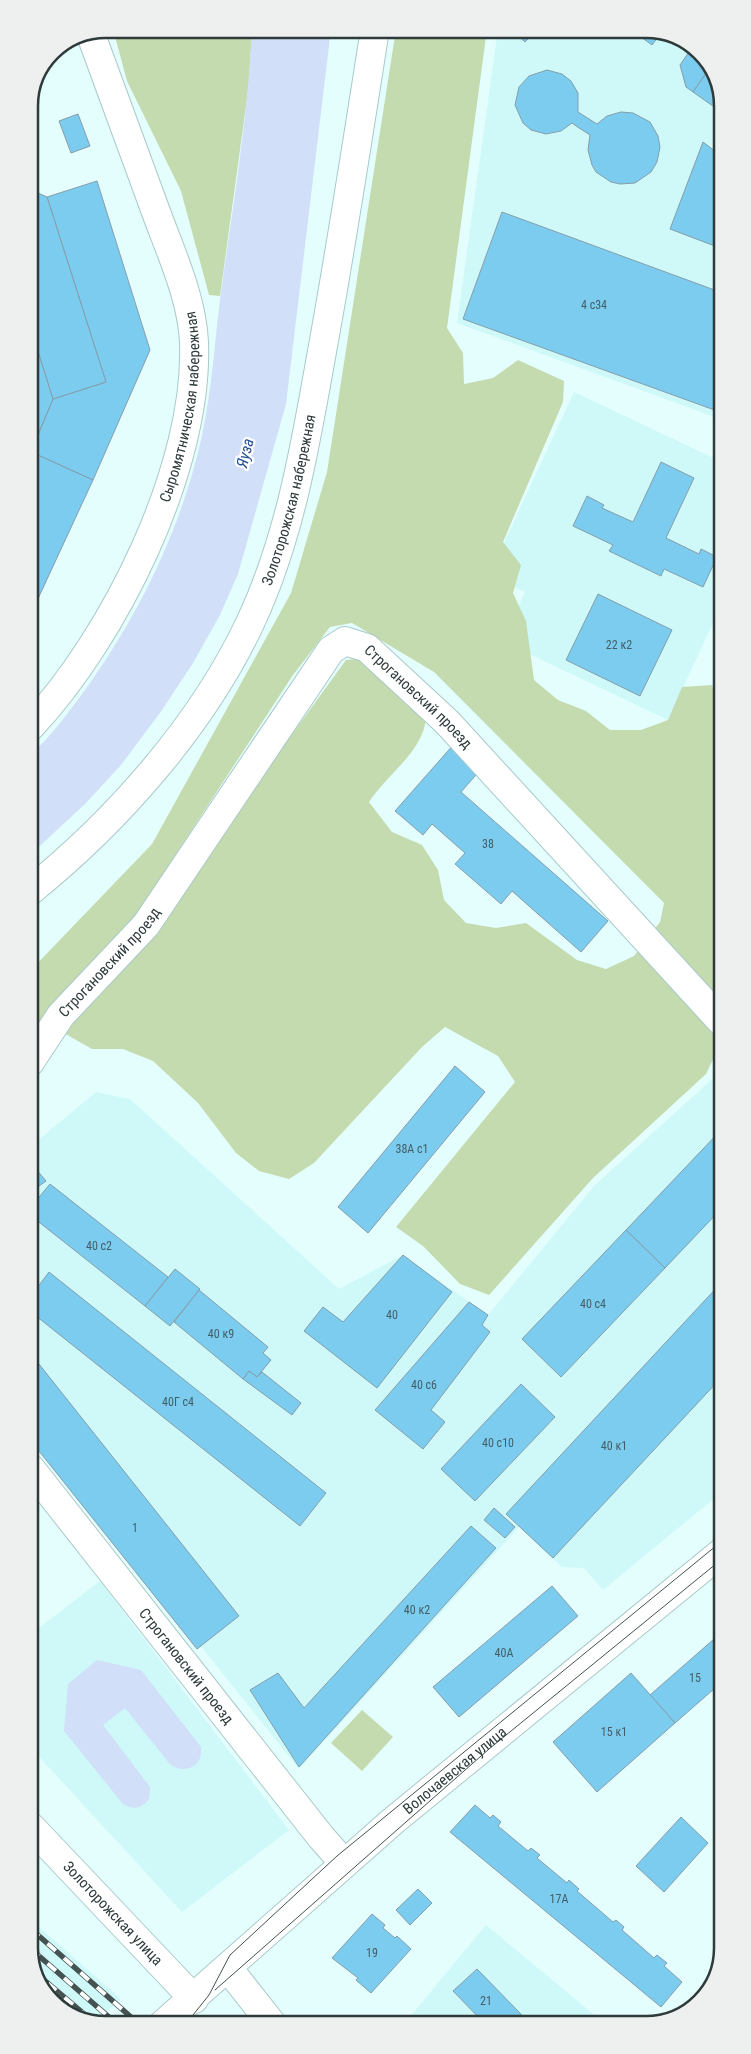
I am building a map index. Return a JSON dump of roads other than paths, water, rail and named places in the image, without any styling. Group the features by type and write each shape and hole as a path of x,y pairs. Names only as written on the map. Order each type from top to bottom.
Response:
{"street":[{"name":"Золоторожская набережная","path":"38,884 97,832 163,761 218,680 250,622 272,570 302,466 332,299 374,37"},
{"name":"Сыромятническая набережная","path":"38,717 76,670 127,588 152,532 176,462 190,397 194,342 187,301 93,39"},
{"name":"Строгановский проезд","path":"38,1050 61,1015 146,925 331,650 345,641 367,648 447,722 714,1013"},
{"name":"Строгановский проезд","path":"38,1478 321,1837 344,1863"},
{"name":"Волочаевская улица","path":"173,2016 344,1863 714,1559"},
{"name":"Золоторожская улица","path":"38,1834 194,1999"},
{"path":"228,1968 266,2016"}],"water":[{"name":"Яуза","path":"251,37 330,37 286,404 238,574 220,615 193,663 162,710 121,765 85,804 38,848 38,748 85,690 105,661 140,602 182,507 192,474 205,420 211,379 244,122"},
{"path":"97,1660 141,1670 201,1747 201,1754 196,1764 186,1769 180,1769 169,1763 125,1708 103,1725 150,1787 149,1799 137,1808 123,1804 64,1731 68,1684"}],"tram line":[{"path":"192,2016 209,1995 230,1955 337,1856 714,1548"},
{"path":"215,1990 489,1749 714,1566"}],"railway":[{"path":"38,1935 130,2016"},
{"path":"38,1955 108,2016"},
{"path":"46,1982 82,2012"}]}
